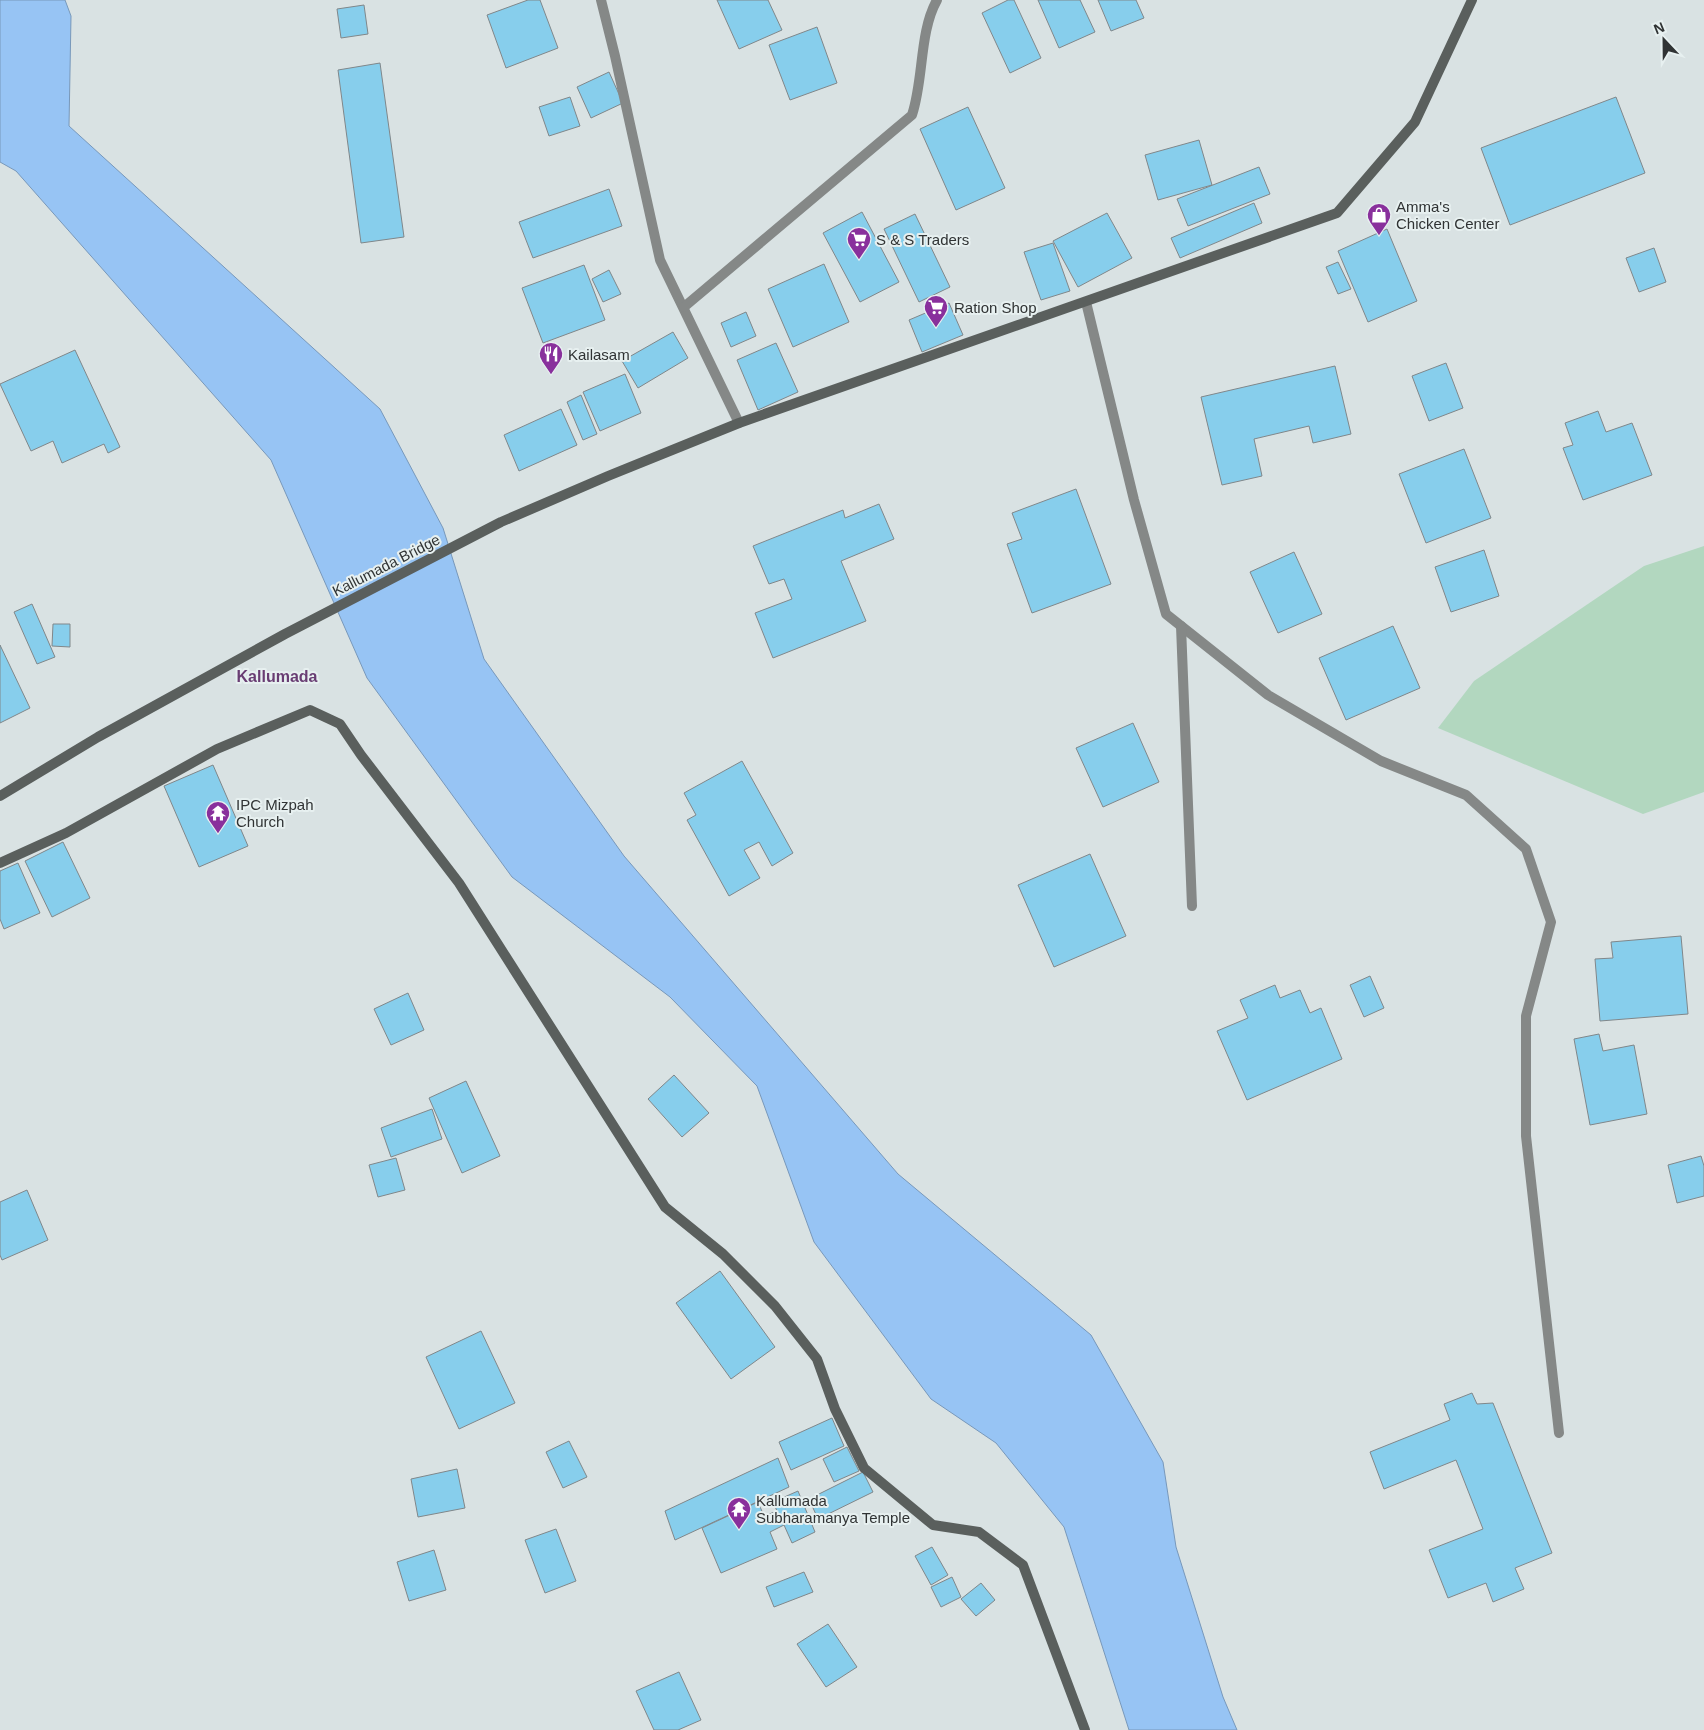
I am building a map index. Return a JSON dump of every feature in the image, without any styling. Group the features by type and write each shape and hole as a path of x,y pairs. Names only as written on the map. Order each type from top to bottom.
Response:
{"main road":[{"name":"Kallumada Bridge","path":"0,796 98,736 285,634 502,522 608,476 739,423 1337,213 1415,122 1472,0"},
{"path":"0,863 66,833 217,749 310,710 340,724 458,884 665,1207 729,1260 775,1306 817,1359 835,1409 864,1468 933,1525 979,1532 1024,1565 1085,1730"}],"street":[{"path":"601,0 616,56 660,260 739,423"},
{"path":"684,307 912,115 918,98 928,22 937,0"},
{"path":"1086,302 1134,500 1166,614 1268,695 1381,761 1466,795 1526,850 1551,922 1526,1016 1526,1136 1558,1433"},
{"path":"1181,626 1192,906"}],"green space":[{"path":"1704,546 1704,792 1643,814 1438,728 1474,681 1644,566"}],"water":[{"path":"0,0 65,0 71,16 69,126 380,409 443,528 484,659 624,856 898,1174 1091,1335 1163,1462 1176,1547 1223,1697 1237,1730 1129,1730 1064,1527 996,1443 931,1399 814,1242 757,1086 670,997 512,877 367,678 271,460 16,171 0,162"}],"building":[{"path":"528,0 540,0 558,48 506,68 487,15"},
{"path":"717,0 768,0 782,30 739,49"},
{"path":"1008,0 1014,0 1041,58 1010,73 982,13"},
{"path":"1038,0 1080,0 1095,32 1059,48"},
{"path":"1098,0 1136,0 1144,18 1111,31"},
{"path":"364,5 368,34 341,38 337,9"},
{"path":"817,27 837,83 790,100 769,45"},
{"path":"380,63 404,237 361,243 338,70"},
{"path":"609,72 623,103 591,118 577,87"},
{"path":"570,97 580,126 549,136 539,107"},
{"path":"1616,97 1645,173 1510,225 1481,148"},
{"path":"968,107 1005,188 956,210 920,129"},
{"path":"1199,140 1212,185 1158,200 1145,155"},
{"path":"1259,167 1270,194 1188,226 1177,199"},
{"path":"609,189 622,226 533,258 519,222"},
{"path":"1254,203 1262,223 1180,258 1171,238"},
{"path":"862,212 899,282 860,302 823,233"},
{"path":"1107,213 1132,258 1078,287 1053,241"},
{"path":"915,214 950,287 919,302 884,229"},
{"path":"1387,229 1417,301 1368,322 1338,251"},
{"path":"1053,243 1070,291 1041,300 1024,252"},
{"path":"1654,248 1666,282 1639,292 1626,258"},
{"path":"1338,262 1351,289 1338,294 1326,267"},
{"path":"824,264 849,322 793,347 768,289"},
{"path":"584,265 605,320 543,343 522,288"},
{"path":"609,270 621,294 603,302 592,279"},
{"name":"Ration Shop","path":"949,303 963,335 922,352 909,320"},
{"path":"746,312 756,336 731,347 721,323"},
{"path":"673,332 688,358 638,388 622,361"},
{"path":"776,343 798,392 758,410 737,360"},
{"path":"75,350 120,447 108,453 104,444 62,463 53,441 31,451 0,384"},
{"path":"1446,363 1463,408 1429,421 1412,376"},
{"path":"1335,366 1351,434 1313,443 1309,426 1254,439 1262,476 1222,485 1201,397"},
{"path":"625,374 641,413 600,431 583,392"},
{"path":"581,395 597,434 583,440 567,402"},
{"path":"561,409 577,445 519,471 504,435"},
{"path":"1598,411 1606,432 1632,423 1652,475 1583,500 1563,448 1573,445 1565,423"},
{"path":"1464,449 1491,518 1426,543 1399,474"},
{"path":"1076,489 1111,584 1032,613 1007,544 1022,539 1012,513"},
{"path":"879,504 894,539 841,561 866,621 773,658 755,613 792,599 784,579 769,584 753,546 843,510 845,518"},
{"path":"1484,550 1499,596 1451,612 1435,567"},
{"path":"1294,552 1322,614 1278,633 1250,572"},
{"path":"32,604 55,657 37,664 14,612"},
{"path":"53,624 70,624 70,647 52,646"},
{"path":"1393,626 1420,688 1346,720 1319,658"},
{"path":"0,645 30,708 0,723"},
{"path":"1133,723 1159,782 1103,807 1076,748"},
{"path":"742,761 793,853 772,866 759,842 744,850 760,878 729,896 687,820 696,815 684,793"},
{"path":"213,765 248,846 199,867 164,786"},
{"path":"63,842 90,898 52,917 25,861"},
{"path":"1090,854 1126,936 1054,967 1018,885"},
{"path":"18,863 40,913 4,929 0,919 0,871"},
{"path":"1681,936 1688,1014 1600,1021 1595,959 1613,958 1611,942"},
{"path":"1370,976 1384,1008 1364,1017 1350,985"},
{"path":"1275,985 1280,998 1300,990 1310,1013 1321,1008 1342,1059 1247,1100 1217,1031 1248,1018 1240,1000"},
{"path":"408,993 424,1030 391,1045 374,1009"},
{"path":"1599,1034 1603,1051 1634,1045 1647,1114 1590,1125 1574,1039"},
{"path":"674,1075 709,1113 682,1137 648,1099"},
{"path":"466,1081 500,1156 462,1173 429,1098"},
{"path":"432,1109 442,1139 391,1157 381,1128"},
{"path":"1701,1156 1704,1166 1704,1196 1677,1203 1668,1165"},
{"path":"396,1158 405,1190 378,1197 369,1165"},
{"path":"27,1190 48,1240 2,1260 0,1255 0,1202"},
{"path":"720,1271 775,1347 731,1379 676,1303"},
{"path":"481,1331 515,1403 459,1429 426,1357"},
{"path":"1472,1393 1477,1404 1493,1403 1552,1553 1515,1568 1524,1589 1493,1602 1486,1583 1448,1598 1429,1550 1483,1529 1456,1460 1384,1489 1370,1452 1450,1420 1444,1404"},
{"path":"832,1418 844,1446 791,1470 779,1442"},
{"path":"569,1441 587,1477 563,1488 546,1452"},
{"path":"847,1447 859,1471 834,1482 823,1459"},
{"path":"778,1458 789,1487 675,1540 665,1511"},
{"path":"457,1469 465,1508 418,1517 411,1479"},
{"path":"863,1472 873,1492 818,1519 809,1499"},
{"name":"Kallumada Subharamanya Temple","path":"798,1491 815,1532 792,1543 784,1525 770,1532 777,1549 721,1573 702,1528 758,1502 764,1516 777,1511 773,1502"},
{"path":"556,1529 576,1581 545,1593 525,1540"},
{"path":"932,1547 948,1575 931,1585 915,1556"},
{"path":"434,1550 446,1590 409,1601 397,1562"},
{"path":"804,1572 813,1592 774,1607 766,1587"},
{"path":"952,1577 961,1597 941,1607 931,1587"},
{"path":"981,1583 995,1600 976,1616 961,1599"},
{"path":"828,1624 857,1667 826,1687 797,1644"},
{"path":"679,1672 701,1720 678,1730 654,1730 636,1691"}],"place":[{"name":"Amma's Chicken Center","path":"1379,236"},
{"name":"S & S Traders","path":"859,260"},
{"name":"Ration Shop","path":"936,328"},
{"name":"Kailasam","path":"551,375"},
{"name":"IPC Mizpah Church","path":"218,834"},
{"name":"Kallumada Subharamanya Temple","path":"739,1530"}],"district":[{"name":"Kallumada","path":"277,676"}]}
